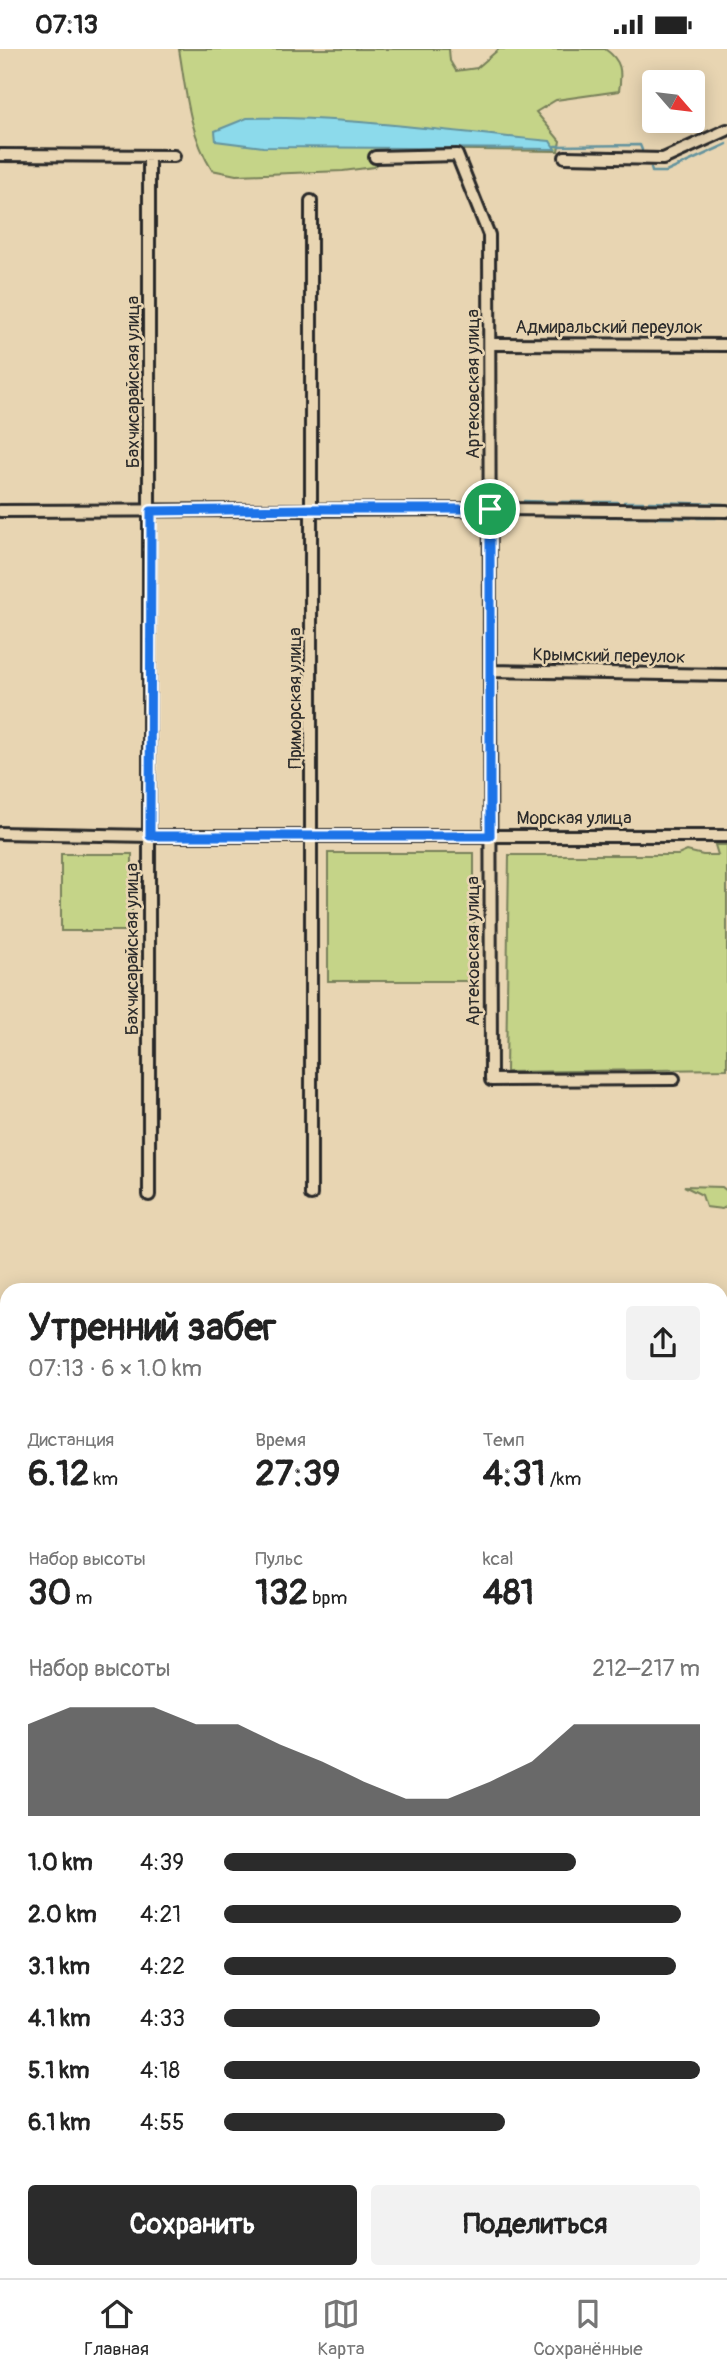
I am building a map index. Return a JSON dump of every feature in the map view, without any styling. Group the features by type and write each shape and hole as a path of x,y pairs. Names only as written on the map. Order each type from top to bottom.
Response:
{"street":[{"path":"565,157 663,159 727,130"},
{"path":"0,155 174,156"},
{"name":"Артековская улица","path":"375,157 457,155 489,235 491,1080 674,1079"},
{"name":"Бахчисарайская улица","path":"149,156 149,1195"},
{"name":"Приморская улица","path":"311,201 311,1195"},
{"name":"Адмиральский переулок","path":"490,344 727,345"},
{"path":"0,511 727,511"},
{"name":"Крымский переулок","path":"491,671 727,675"},
{"name":"Морская улица","path":"0,833 150,836 727,836"}],"green space":[{"path":"179,49 449,49 450,61 456,71 477,68 499,49 605,49 620,67 619,91 556,100 536,112 560,141 558,151 397,149 374,167 343,171 236,175 212,170 204,156 193,127"},
{"path":"715,845 727,845 727,1069 506,1072 509,855 678,855 687,851 718,855"},
{"path":"328,853 474,853 474,981 328,981"},
{"path":"61,854 132,854 132,931 61,931"},
{"path":"684,1186 722,1187 727,1191 727,1206 722,1209 706,1207 702,1195"}],"water":[{"path":"247,118 323,119 399,125 550,141 555,149 263,147 216,141 215,131"}],"waterway":[{"path":"651,168 652,172 666,172 727,144"},
{"path":"555,146 640,145 642,150"},
{"path":"495,490 502,499 517,501"},
{"path":"524,501 555,502"},
{"path":"562,502 586,502"},
{"path":"595,502 617,502"},
{"path":"624,502 643,502"},
{"path":"649,502 723,504"},
{"path":"547,516 582,517"},
{"path":"591,517 648,517"},
{"path":"656,518 675,518"},
{"path":"680,518 691,518"},
{"path":"697,518 716,518"}],"route":[{"path":"490,509 490,836 150,836 151,511 490,509"}]}
